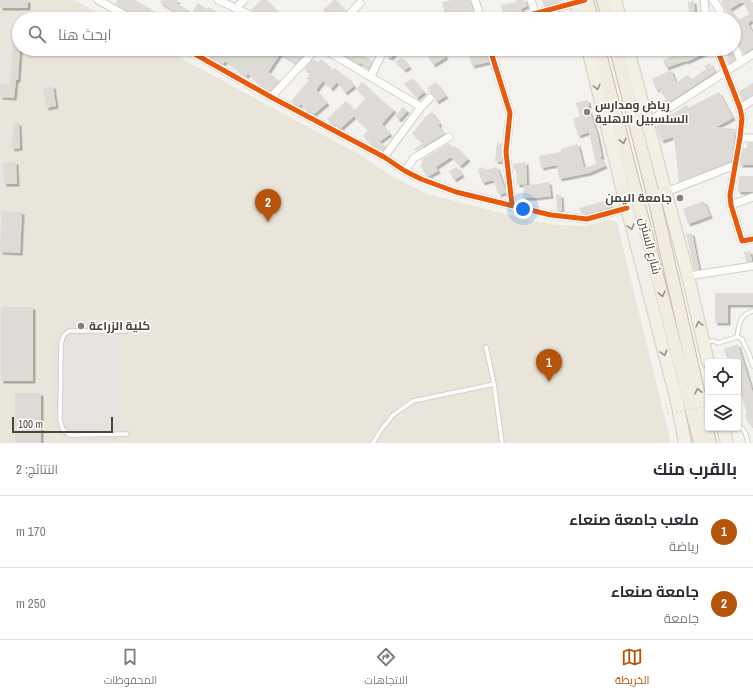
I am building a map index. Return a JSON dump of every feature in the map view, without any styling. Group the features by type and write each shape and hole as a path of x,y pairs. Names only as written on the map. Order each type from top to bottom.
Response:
{"highway":[{"path":"581,1 588,12"},
{"path":"608,12 609,1"},
{"name":"شارع الستين","path":"602,56 696,440"},
{"name":"شارع الستين","path":"618,56 654,198 710,443"},
{"path":"624,194 636,192"},
{"path":"654,198 666,192"}],"main road":[{"path":"580,12 581,1"},
{"path":"609,1 616,12"},
{"name":"شارع الستين","path":"590,56 677,402 685,443"},
{"path":"630,56 688,276 707,359"},
{"path":"724,431 727,443"}],"street":[{"path":"99,0 120,12"},
{"path":"218,0 244,12"},
{"path":"236,8 244,0"},
{"path":"475,0 479,12"},
{"path":"531,0 535,12"},
{"path":"704,0 705,12"},
{"path":"712,0 717,5 720,12"},
{"path":"539,12 581,1"},
{"path":"352,12 360,3"},
{"path":"648,122 753,54"},
{"path":"198,56 271,97 384,157 405,171 421,179 456,192 551,215 587,219 627,208"},
{"path":"271,97 309,56"},
{"path":"336,56 421,106"},
{"path":"371,76 381,56"},
{"path":"492,56 510,113 506,152 512,205"},
{"path":"720,56 740,108 742,118 730,195 731,205 742,241 753,239"},
{"path":"739,56 741,61"},
{"path":"384,157 421,106 430,98"},
{"path":"740,108 753,100"},
{"path":"405,171 414,158 449,137"},
{"path":"740,138 753,138"},
{"path":"666,192 735,165"},
{"path":"731,205 753,197"},
{"path":"688,276 753,266"}],"lane":[{"path":"737,337 740,320 746,313 753,311"},
{"path":"126,331 69,331 64,334 61,343 60,420 63,430 70,435 127,434"},
{"path":"703,342 714,341 718,343 737,337 742,339 753,366"},
{"path":"486,347 494,384 502,443"},
{"path":"373,443 393,415 413,401 494,384"},
{"path":"741,428 746,433 748,443"}],"path":[{"path":"666,404 668,414 705,407"}],"shaded area":[{"path":"0,0 74,0 96,12 12,12 12,56 177,56 362,156 390,175 427,194 533,221 557,225 584,226 609,220 616,222 618,225 671,443 0,443"},
{"path":"66,323 107,325 107,328 120,328 119,441 64,439 59,433 58,428 51,427 52,340 57,341 59,336 65,330"}],"building":[{"path":"0,0 28,0 28,8 0,8"},
{"path":"117,0 135,0 154,11 129,12 115,4"},
{"path":"162,0 178,0 176,3 192,12 176,12 160,3"},
{"path":"261,0 267,0 278,12 255,12 251,10"},
{"path":"334,0 336,0 346,11 325,12 323,10"},
{"path":"452,0 470,0 474,12 444,12 442,2"},
{"path":"516,0 524,0 527,6 521,9 522,12 502,12 501,5 517,2"},
{"path":"542,0 563,0 563,1 544,6"},
{"path":"723,0 751,0 753,4 753,22 752,20 748,23 753,33 753,48 743,54 741,50 741,18 749,14 743,1 730,9 732,12 726,12 721,1"},
{"path":"694,1 695,12 689,12 688,2"},
{"path":"198,3 207,9 209,7 216,12 192,12"},
{"path":"12,56 20,56 18,80 16,80 14,98 0,97 0,84 10,85"},
{"path":"209,56 279,56 268,72 279,81 270,91 248,74 246,76 225,61 223,64"},
{"path":"284,56 303,56 296,63"},
{"path":"346,56 364,56 373,61 369,68 360,63 359,64"},
{"path":"428,56 445,56 446,57 433,65"},
{"path":"469,56 487,56 489,62 472,66"},
{"path":"672,56 699,56 666,68 663,60"},
{"path":"728,56 733,56 735,60 729,64 726,58 729,57"},
{"path":"402,57 409,67 404,70 395,62"},
{"path":"313,59 318,62 321,59 333,70 335,68 346,78 347,77 354,86 345,93 337,82 331,89 323,81 316,90 327,103 314,114 306,110 301,104 299,106 291,101 309,80 306,79 311,72 304,69"},
{"path":"710,63 715,72 660,108 657,104 666,99 659,89 656,90 652,79 671,70 676,83 688,75 691,80 706,69 704,66"},
{"path":"412,78 424,92 417,98 404,84"},
{"path":"362,82 394,110 382,124 390,134 379,142 386,146 383,151 372,145 363,136 368,130 354,116 341,128 331,123 327,119 346,101 355,110 366,98 356,89"},
{"path":"436,82 446,96 436,102 434,95 430,93 427,88"},
{"path":"753,83 753,95 742,101 739,91"},
{"path":"53,86 56,106 46,108 43,88"},
{"path":"719,92 733,118 716,127 736,129 731,161 679,182 673,137 661,141 656,126 666,122 664,119 687,105 688,108"},
{"path":"588,100 588,106 597,133 602,157 600,157 605,166 589,173 559,179 557,165 541,168 539,156 561,152 561,149 578,144 584,168 596,164 589,132 578,136 573,119 580,116 576,103"},
{"path":"403,107 407,111 399,120 395,116"},
{"path":"432,112 440,124 438,125 444,134 415,151 414,149 423,143 412,134 426,116"},
{"path":"13,123 19,123 20,148 12,149 12,135 14,135"},
{"path":"449,143 453,148 455,146 468,159 460,166 451,157 436,167 438,171 429,176 426,175 420,165 423,163 421,160"},
{"path":"497,143 502,144 502,162 495,161"},
{"path":"747,143 753,143 753,165 740,165 743,148 747,148"},
{"path":"16,162 17,184 4,184 3,163"},
{"path":"526,162 527,184 517,185 516,170 514,170 513,164"},
{"path":"457,167 462,175 454,180 449,171"},
{"path":"484,167 485,170 497,167 506,192 499,195 493,180 482,183 478,169"},
{"path":"739,176 753,176 753,192 738,192"},
{"path":"549,182 551,196 523,198 524,186"},
{"path":"556,195 561,195 562,211 557,211"},
{"path":"608,200 611,207 587,214 581,213 579,208"},
{"path":"704,201 710,216 688,224 683,209"},
{"path":"2,211 22,212 20,253 0,252"},
{"path":"692,233 699,269 694,270 686,234"},
{"path":"750,251 752,261 746,262 744,252"},
{"path":"715,293 753,293 753,305 728,305 728,323 715,323"},
{"path":"1,307 33,307 33,381 1,381"},
{"path":"738,344 753,393 753,428 749,421 747,422 745,415 747,414 741,395 741,359 730,359 728,354 725,355 724,349"},
{"path":"15,393 41,393 41,443 15,443"}],"cycle path":[{"path":"541,12 585,0"},
{"path":"198,56 271,97 384,157 405,171 421,179 456,192 551,215 587,219 627,208"},
{"path":"492,56 510,113 506,152 512,205"},
{"path":"720,56 740,108 742,118 730,195 731,205 742,241 753,239"}],"place":[{"name":"رياض ومدارس السلسبيل الاهلية","path":"587,112"},
{"name":"جامعة اليمن","path":"680,198"},
{"name":"جامعة صنعاء","path":"268,222"},
{"name":"كلية الزراعة","path":"81,326"},
{"name":"ملعب جامعة صنعاء","path":"549,382"}]}
